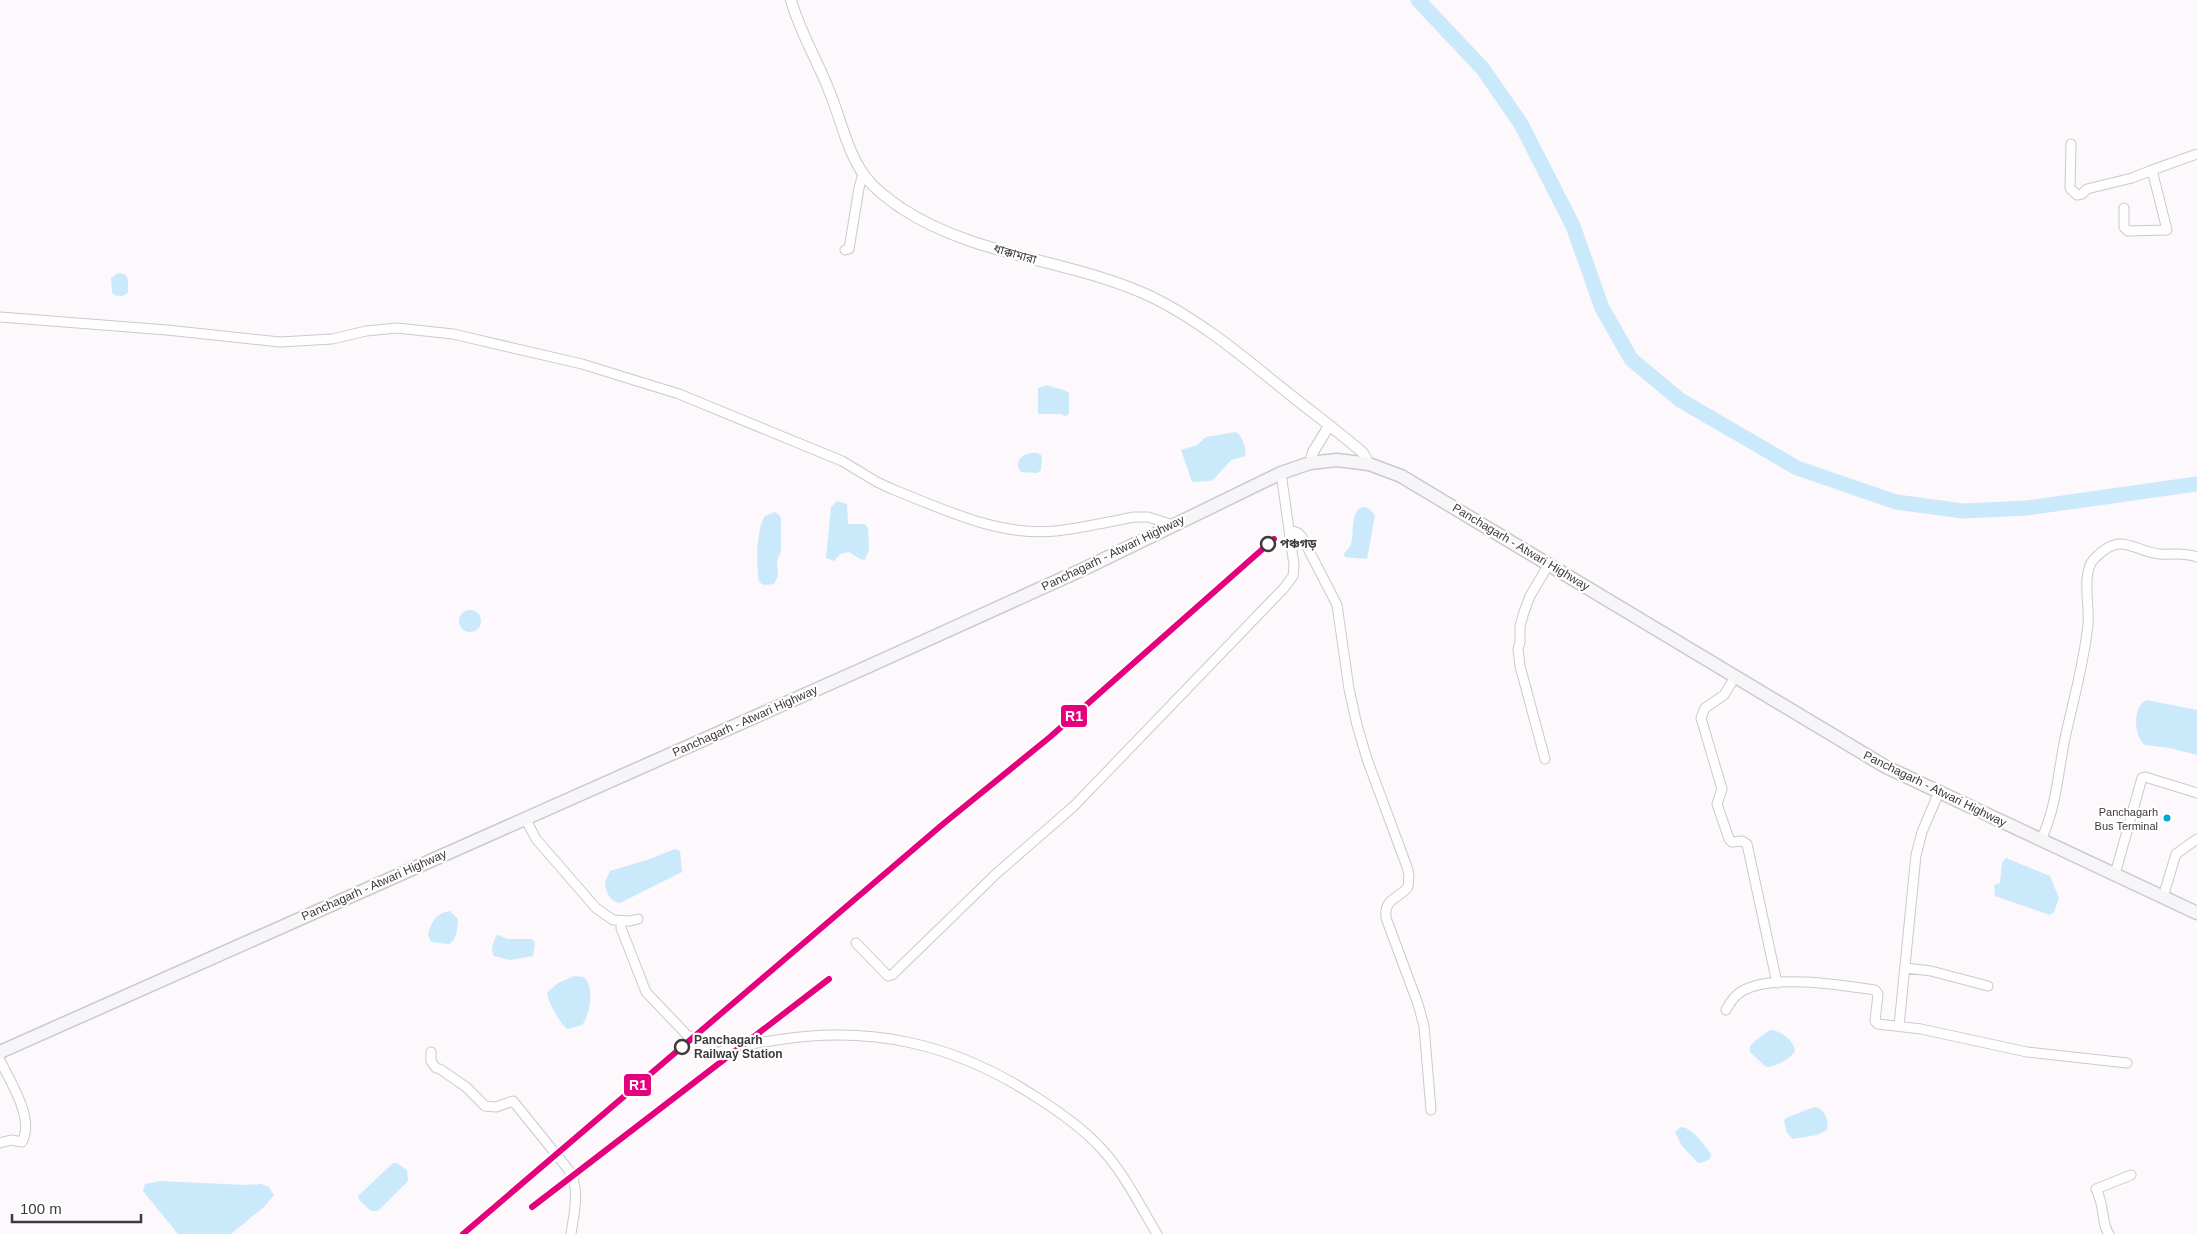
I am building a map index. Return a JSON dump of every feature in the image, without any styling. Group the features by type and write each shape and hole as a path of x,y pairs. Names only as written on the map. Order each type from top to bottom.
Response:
{"main road":[{"name":"Panchagarh - Atwari Highway","path":"0,1052 1088,567 1281,472 1310,463 1337,460 1369,464 1412,482 1861,752 1939,792 2197,913"}],"street":[{"name":"ধাক্কামারা","path":"791,0 805,39 829,90 853,156 863,174 891,201 928,224 946,232 1018,256 1106,278 1154,298 1207,331 1364,453 1369,464"},
{"path":"2072,144 2070,188 2077,195 2082,194 2087,189 2132,178 2197,154"},
{"path":"2124,208 2124,227 2128,231 2167,230 2152,170"},
{"path":"845,250 849,249 863,174"},
{"path":"0,317 167,330 280,342 332,339 397,328 453,334 582,364 673,391 842,461 892,489 982,523 1013,530 1049,531 1148,516 1173,525"},
{"path":"1310,463 1313,452 1329,426"},
{"path":"856,943 888,976 892,975 997,873 1074,806 1284,588 1293,576 1294,571 1281,472"},
{"path":"1290,530 1302,537 1335,600 1340,618 1348,682 1357,725 1367,759 1409,875 1408,887 1388,902 1386,918 1418,1004 1424,1026 1431,1110"},
{"path":"2041,840 2052,814 2067,730 2080,676 2089,614 2087,584 2089,567 2103,552 2118,544 2134,545 2162,554 2180,552 2197,557"},
{"path":"1544,759 1520,666 1518,649 1520,626 1524,612 1530,596 1548,564"},
{"path":"1735,677 1724,695 1705,708 1701,718 1710,755 1722,789 1717,804 1718,809 1729,839 1732,842 1742,841 1747,844 1777,983"},
{"path":"2115,874 2142,778 2145,777 2197,793"},
{"path":"1899,1026 1917,850 1926,821 1939,792"},
{"path":"525,818 536,839 606,917 621,922 638,919"},
{"path":"2164,897 2173,860 2181,850 2191,845 2197,838"},
{"path":"621,922 621,928 646,992 693,1039 718,1053 797,1036 866,1035 908,1042 979,1064 1024,1089 1087,1134 1116,1166 1157,1234"},
{"path":"1906,968 1988,986"},
{"path":"1726,1010 1739,993 1745,989 1777,983 1811,982 1875,990 1878,994 1875,1021 1878,1024 1899,1026 2027,1052 2127,1064"},
{"path":"431,1052 431,1061 436,1068 466,1087 485,1106 496,1107 513,1101 568,1169 574,1181 576,1194 571,1234"},
{"path":"0,1060 20,1100 25,1133 22,1142 11,1140 0,1143"},
{"path":"2109,1234 2105,1226 2101,1197 2096,1189 2131,1175"}],"water":[{"path":"118,273 125,274 128,280 128,292 123,296 112,293 111,278"},
{"path":"1048,385 1069,393 1069,414 1065,416 1061,414 1038,414 1038,388"},
{"path":"1236,432 1244,443 1245,456 1231,460 1210,481 1192,482 1181,450 1197,445 1206,437"},
{"path":"1038,453 1042,456 1041,470 1037,473 1021,472 1018,462 1024,455"},
{"path":"837,501 847,504 848,524 865,524 868,528 869,549 865,560 849,552 840,554 834,561 826,558 831,507"},
{"path":"1362,507 1368,508 1375,515 1367,559 1345,557 1344,554 1352,540 1355,514"},
{"path":"775,512 781,519 781,551 777,561 778,576 774,584 764,585 759,582 758,575 758,538 765,516"},
{"path":"470,610 480,617 481,621 474,631 470,632 460,625 459,621 466,611"},
{"path":"2146,700 2197,710 2197,755 2170,748 2145,745 2141,741 2136,722 2138,709"},
{"path":"675,849 680,851 682,872 620,903 609,896 605,882 610,871"},
{"path":"2006,858 2050,876 2059,898 2054,912 2050,915 1995,896 1994,885 2000,883 2002,863"},
{"path":"450,911 458,919 454,939 449,944 431,942 428,935 433,922 441,914"},
{"path":"499,935 507,939 532,939 535,943 533,956 510,960 494,956 492,946 496,936"},
{"path":"574,976 584,977 589,987 590,1001 587,1015 582,1025 567,1029 555,1012 547,993 558,983"},
{"path":"1770,1030 1786,1036 1792,1043 1795,1051 1782,1062 1766,1067 1750,1052 1750,1046"},
{"path":"1814,1107 1821,1110 1825,1115 1827,1130 1817,1135 1793,1139 1787,1133 1784,1121 1786,1118"},
{"path":"1681,1127 1690,1130 1698,1137 1711,1154 1710,1159 1701,1163 1697,1162 1682,1146 1675,1132"},
{"path":"393,1163 397,1163 407,1170 408,1181 378,1211 371,1211 360,1201 358,1196"},
{"path":"160,1181 261,1184 269,1187 274,1195 265,1206 231,1234 178,1234 143,1191 145,1184"}],"waterway":[{"path":"1418,0 1483,69 1521,124 1573,226 1602,308 1631,359 1680,400 1797,468 1896,502 1963,511 2027,508 2197,484"}],"transit line":[{"name":"R1","path":"463,1234 943,824 1050,737 1274,539"},
{"name":"R1","path":"532,1207 829,979"}],"place":[{"name":"পঞ্চগড়","path":"1268,544"},
{"name":"Panchagarh Bus Terminal","path":"2167,818"},
{"name":"Panchagarh Railway Station","path":"682,1047"}]}
